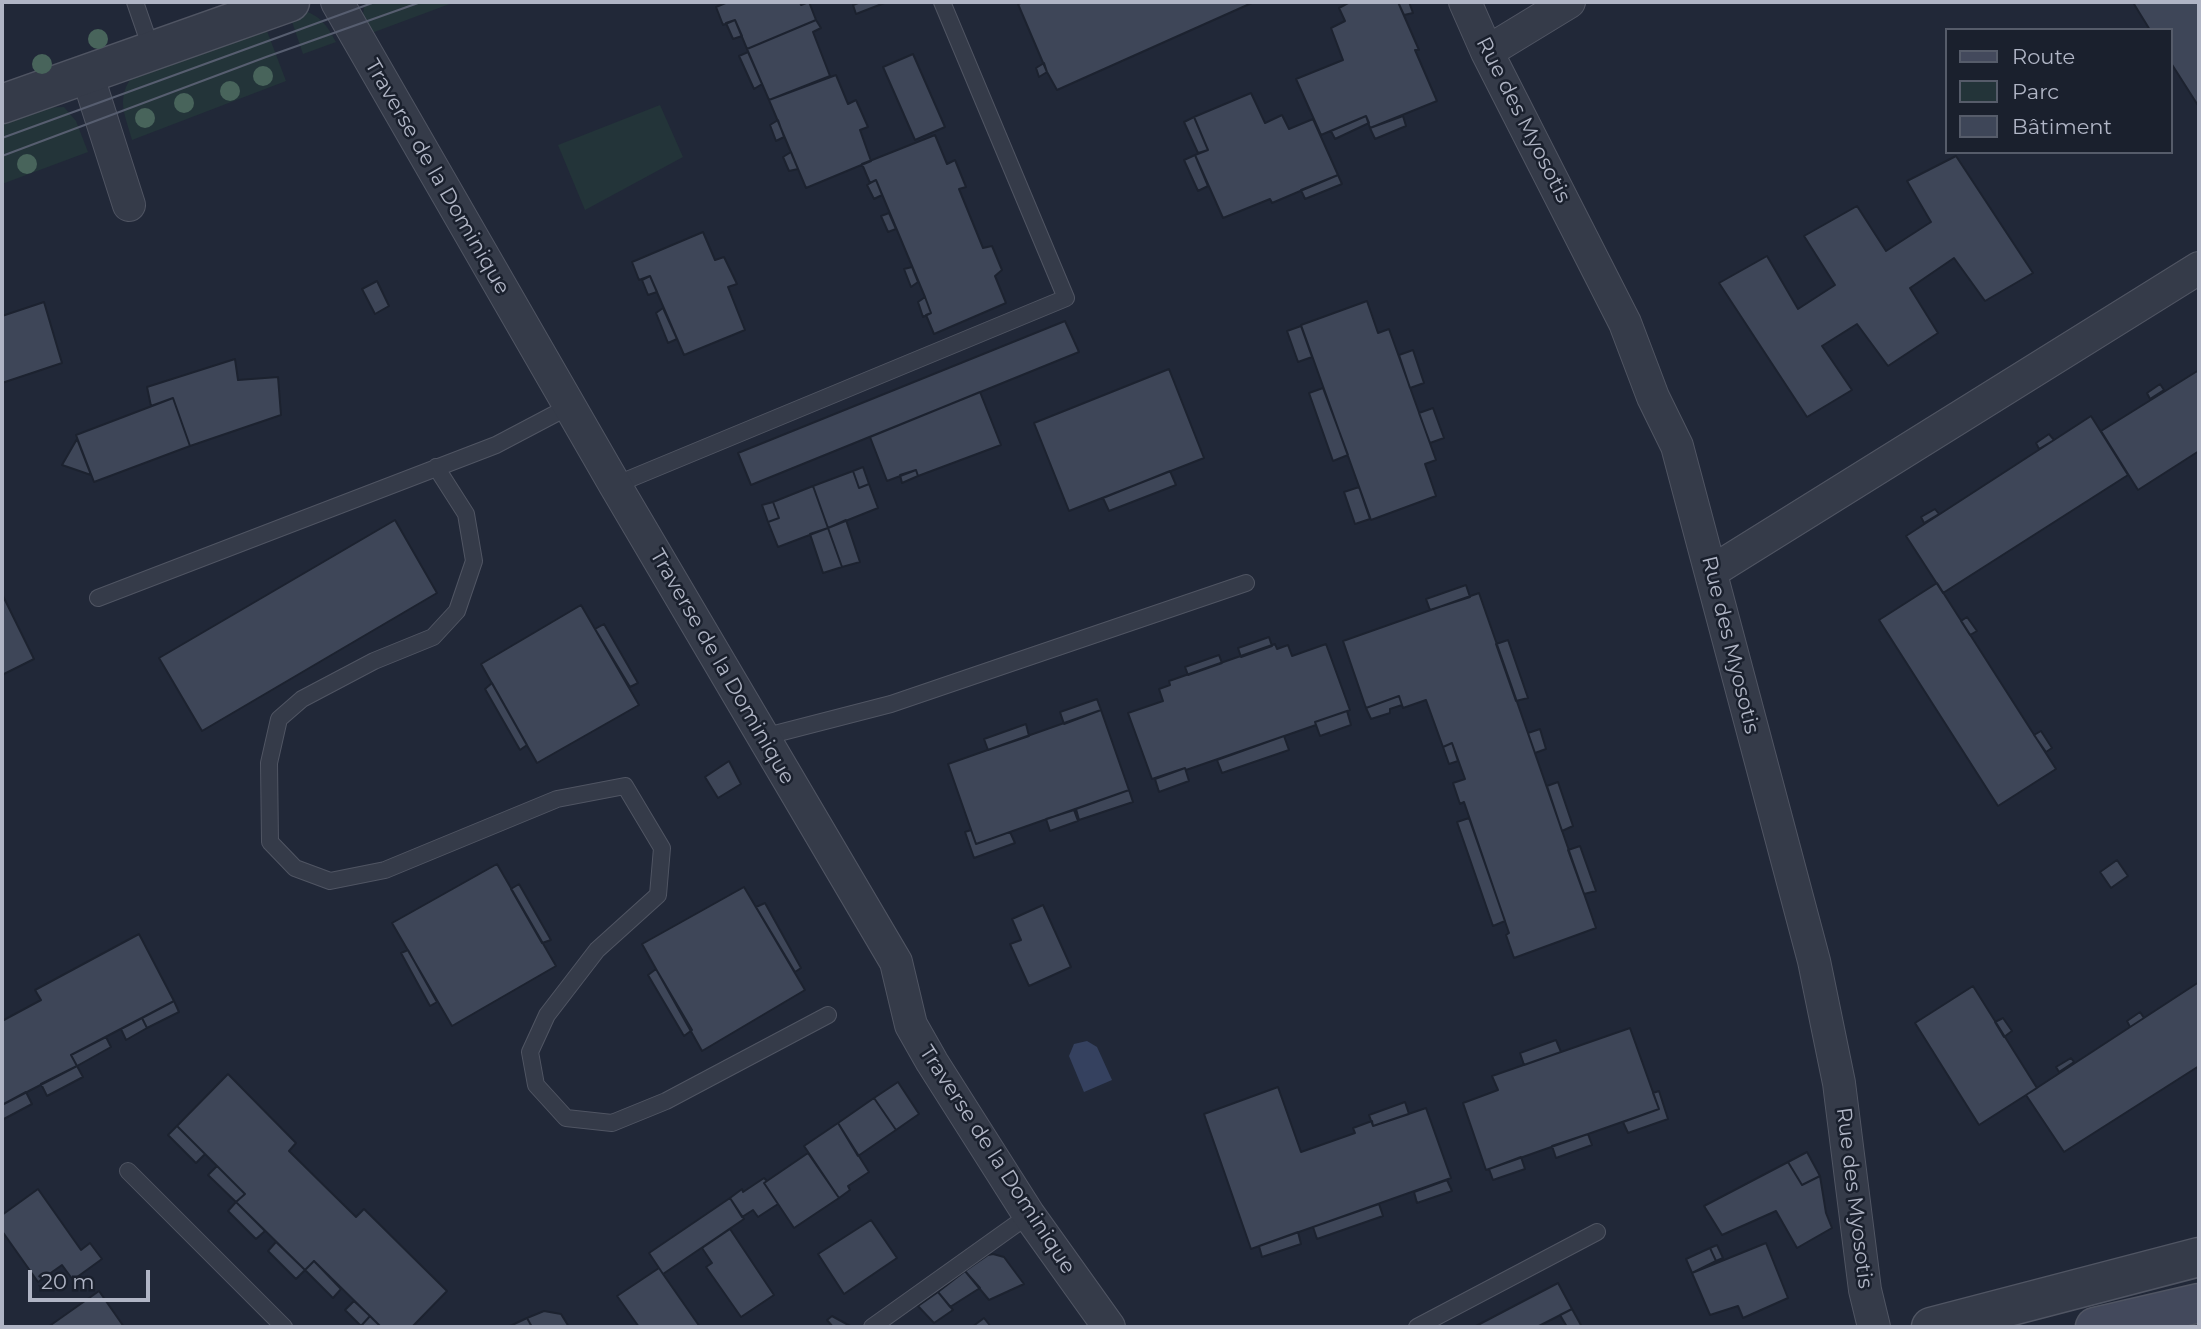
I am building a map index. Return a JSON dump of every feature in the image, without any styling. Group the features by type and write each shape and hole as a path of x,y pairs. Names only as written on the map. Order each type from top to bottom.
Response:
{"main road":[{"path":"2095,1327 2199,1303"}],"street":[{"path":"2,104 290,2"},
{"name":"Traverse de la Dominique","path":"337,2 615,485 896,962 911,1024 932,1062 1029,1215 1109,1327"},
{"name":"Rue des Myosotis","path":"1465,2 1487,51 1625,323 1653,397 1677,446 1814,961 1839,1083 1865,1290 1874,1327"},
{"path":"1487,51 1569,2"},
{"path":"87,74 129,205"},
{"path":"1711,572 2199,268"},
{"path":"1931,1327 2199,1257"}],"lane":[{"path":"135,2 152,51"},
{"path":"615,485 1066,298 942,2"},
{"path":"98,598 495,445 569,406"},
{"path":"436,467 466,514 474,561 457,611 433,637 374,661 302,699 279,719 269,762 271,842 295,868 330,881 385,870 557,799 625,786 662,848 658,895 597,950 547,1015 530,1052 536,1085 566,1118 612,1123 666,1101 828,1015"},
{"path":"763,737 891,704 1246,583"},
{"path":"128,1171 284,1327"},
{"path":"872,1327 1029,1215"},
{"path":"1417,1327 1597,1232"}],"green space":[{"path":"365,2 455,2 369,34 363,14"},
{"path":"301,10 322,22 336,42 303,54 289,13"},
{"path":"264,23 286,81 132,140 123,99 134,74"},
{"path":"660,105 683,157 585,210 558,145"},
{"path":"64,107 76,121 88,152 2,184 2,122 38,108"}],"water":[{"path":"1087,1041 1097,1047 1112,1080 1084,1092 1069,1056 1074,1044"}],"building":[{"path":"728,2 800,2 801,5 809,2 816,20 747,49 735,20 723,25 716,7"},
{"path":"861,2 887,2 856,14 853,5"},
{"path":"1254,2 1057,90 1018,4"},
{"path":"1350,2 1398,2 1437,101 1370,128 1366,116 1321,135 1296,79 1343,60 1331,28 1345,21 1339,8"},
{"path":"1398,2 1409,2 1413,13 1404,15"},
{"path":"2199,2 2199,107 2173,66 2173,28 2149,28 2134,4"},
{"path":"735,20 742,36 733,39 726,23"},
{"path":"816,20 821,28 813,32 830,76 769,100 747,49"},
{"path":"748,52 762,84 754,89 739,56"},
{"path":"913,54 945,127 915,140 883,67"},
{"path":"1044,63 1047,72 1039,77 1036,68"},
{"path":"836,75 848,104 856,100 868,127 860,130 871,161 806,188 769,100"},
{"path":"1251,93 1265,123 1282,115 1289,129 1313,119 1338,175 1272,203 1270,199 1223,218 1195,155 1208,150 1194,117"},
{"path":"1366,116 1369,123 1335,139 1331,131"},
{"path":"1403,116 1406,126 1375,139 1370,128"},
{"path":"1194,117 1208,150 1198,153 1184,122"},
{"path":"778,120 784,137 776,141 770,125"},
{"path":"935,135 947,164 955,160 966,187 959,189 983,248 992,246 1002,270 995,276 1006,303 934,334 926,315 931,313 925,297 876,180 870,183 862,164"},
{"path":"791,152 798,169 789,171 783,157"},
{"path":"1195,155 1208,186 1198,191 1184,160"},
{"path":"1956,156 2033,273 1985,301 1954,258 1910,288 1938,333 1888,366 1857,324 1822,346 1852,390 1807,417 1719,283 1767,256 1798,309 1835,285 1804,236 1857,206 1886,251 1931,222 1907,181"},
{"path":"1338,175 1342,184 1305,199 1301,190"},
{"path":"876,180 882,195 874,199 867,185"},
{"path":"889,213 896,229 888,232 881,216"},
{"path":"703,232 715,260 724,257 737,284 728,287 745,330 684,355 650,276 639,280 632,262"},
{"path":"912,267 918,282 911,287 904,269"},
{"path":"650,276 657,292 648,295 642,280"},
{"path":"377,281 389,306 375,314 362,289"},
{"path":"925,297 931,313 923,317 918,302"},
{"path":"1367,301 1378,333 1389,329 1436,460 1425,464 1436,496 1371,520 1301,325"},
{"path":"44,302 62,363 2,383 2,316"},
{"path":"663,308 677,339 668,343 656,313"},
{"path":"1065,321 1079,352 751,485 738,453"},
{"path":"1301,326 1312,357 1298,362 1287,331"},
{"path":"1413,350 1424,383 1410,388 1399,355"},
{"path":"235,359 238,380 278,377 281,415 190,446 173,398 151,406 147,387"},
{"path":"1169,369 1204,458 1069,511 1034,423"},
{"path":"2199,370 2199,451 2138,490 2101,431"},
{"path":"2160,384 2164,390 2150,399 2147,393"},
{"path":"1323,388 1348,455 1333,461 1309,393"},
{"path":"980,392 1001,445 918,476 916,470 887,481 870,437"},
{"path":"173,398 190,446 94,482 76,435"},
{"path":"1433,408 1444,438 1430,443 1419,413"},
{"path":"2091,416 2128,475 1943,593 1906,536"},
{"path":"2049,434 2054,440 2039,449 2036,443"},
{"path":"77,439 91,475 62,465"},
{"path":"863,467 869,484 859,488 853,471"},
{"path":"916,470 918,476 902,483 900,475"},
{"path":"853,471 859,488 869,484 878,508 828,528 813,486"},
{"path":"1170,471 1176,485 1109,511 1103,498"},
{"path":"813,486 828,528 778,547 768,522 779,518 773,502"},
{"path":"1359,487 1370,519 1355,524 1344,492"},
{"path":"773,502 779,518 768,522 762,505"},
{"path":"1935,509 1939,514 1924,523 1921,517"},
{"path":"395,520 437,593 202,731 159,658"},
{"path":"846,520 860,562 842,567 828,528"},
{"path":"828,528 842,567 823,573 810,534"},
{"path":"1937,583 2056,769 1998,806 1879,620"},
{"path":"1466,585 1470,597 1430,610 1426,599"},
{"path":"1479,593 1596,928 1514,958 1506,935 1509,933 1464,802 1460,804 1453,783 1465,779 1452,743 1443,747 1426,700 1403,708 1399,696 1366,708 1343,641"},
{"path":"2,594 34,659 2,675"},
{"path":"581,605 639,705 537,763 481,664"},
{"path":"1967,617 1977,631 1970,635 1961,621"},
{"path":"604,624 638,683 630,687 595,629"},
{"path":"1269,637 1272,646 1241,657 1238,648"},
{"path":"1508,640 1528,698 1516,701 1496,644"},
{"path":"1275,644 1277,649 1288,645 1292,656 1326,644 1350,710 1315,722 1316,725 1152,779 1128,713 1163,701 1159,689 1170,685 1169,681"},
{"path":"1219,655 1222,663 1188,675 1185,667"},
{"path":"492,683 527,745 520,750 485,689"},
{"path":"1399,696 1402,705 1390,709 1390,713 1371,719 1366,708"},
{"path":"1097,699 1101,710 1064,724 1060,712"},
{"path":"1101,710 1129,790 976,844 948,764"},
{"path":"1347,711 1351,725 1320,736 1315,722"},
{"path":"1026,724 1029,736 988,750 984,739"},
{"path":"1540,729 1546,749 1535,753 1528,733"},
{"path":"2041,731 2052,748 2046,752 2034,735"},
{"path":"1284,736 1289,750 1222,773 1217,760"},
{"path":"1452,743 1458,761 1449,764 1443,747"},
{"path":"729,761 741,784 718,798 705,777"},
{"path":"1185,768 1189,781 1159,792 1155,779"},
{"path":"1558,782 1573,826 1562,831 1547,786"},
{"path":"1129,790 1133,802 1079,820 1076,809"},
{"path":"1074,810 1078,821 1050,831 1046,819"},
{"path":"1469,818 1505,921 1493,926 1457,822"},
{"path":"971,830 976,844 1010,832 1015,843 974,858 965,832"},
{"path":"1580,846 1596,891 1584,894 1568,850"},
{"path":"2117,860 2128,876 2111,888 2100,872"},
{"path":"497,864 556,966 452,1026 392,923"},
{"path":"519,884 551,940 542,943 511,889"},
{"path":"744,887 805,990 702,1051 642,944"},
{"path":"765,903 801,968 795,972 756,907"},
{"path":"1043,905 1071,967 1029,986 1010,944 1021,940 1012,919"},
{"path":"139,934 174,1001 71,1055 77,1066 2,1105 2,1021 41,1000 35,990"},
{"path":"408,950 437,1002 430,1006 401,953"},
{"path":"656,969 692,1030 684,1036 648,975"},
{"path":"2199,982 2199,1066 2064,1152 2026,1095"},
{"path":"1973,986 2037,1088 1979,1125 1915,1023"},
{"path":"174,1001 179,1012 147,1028 142,1018"},
{"path":"2140,1012 2144,1018 2130,1027 2127,1021"},
{"path":"142,1018 147,1028 126,1040 121,1029"},
{"path":"2003,1018 2012,1031 2004,1037 1995,1022"},
{"path":"1630,1028 1659,1109 1486,1170 1463,1103 1498,1090 1492,1076"},
{"path":"106,1037 111,1047 77,1066 71,1055"},
{"path":"1556,1040 1561,1052 1524,1065 1520,1053"},
{"path":"2071,1058 2074,1062 2059,1072 2056,1067"},
{"path":"77,1066 83,1077 47,1096 41,1084"},
{"path":"228,1074 296,1143 289,1151 356,1217 364,1209 447,1291 412,1327 381,1327 314,1261 305,1270 236,1202 245,1194 177,1126"},
{"path":"898,1082 919,1114 896,1130 874,1098"},
{"path":"1278,1087 1301,1152 1355,1133 1353,1128 1372,1121 1373,1126 1426,1108 1451,1178 1251,1249 1204,1114"},
{"path":"1659,1091 1668,1119 1628,1133 1623,1122 1659,1109 1653,1093"},
{"path":"26,1092 32,1104 2,1120 2,1105"},
{"path":"874,1098 896,1130 858,1156 838,1123"},
{"path":"1405,1102 1409,1114 1373,1126 1369,1115"},
{"path":"838,1123 869,1172 848,1186 850,1190 839,1198 804,1146"},
{"path":"177,1126 205,1154 196,1163 168,1135"},
{"path":"1588,1134 1592,1145 1556,1158 1552,1146"},
{"path":"1807,1152 1820,1176 1802,1185 1788,1162"},
{"path":"808,1153 839,1198 794,1228 764,1183"},
{"path":"1521,1157 1525,1169 1493,1180 1489,1169"},
{"path":"1788,1162 1802,1185 1820,1176 1826,1213 1832,1228 1797,1248 1776,1211 1722,1235 1704,1206"},
{"path":"217,1166 245,1194 236,1202 208,1175"},
{"path":"764,1178 767,1181 764,1183 778,1204 758,1217 753,1210 742,1217 730,1198"},
{"path":"1447,1180 1452,1191 1417,1203 1414,1192"},
{"path":"38,1189 81,1250 90,1243 102,1259 73,1280 62,1265 38,1282 2,1231 2,1215"},
{"path":"730,1198 744,1219 663,1274 649,1253"},
{"path":"236,1202 265,1231 256,1239 228,1211"},
{"path":"1379,1204 1383,1216 1317,1239 1313,1227"},
{"path":"871,1220 897,1258 844,1294 818,1254"},
{"path":"730,1229 774,1295 741,1317 706,1267 712,1263 702,1248"},
{"path":"1298,1232 1301,1244 1262,1257 1259,1246"},
{"path":"276,1242 305,1270 296,1279 268,1251"},
{"path":"1766,1243 1788,1298 1743,1318 1738,1306 1710,1315 1692,1273"},
{"path":"1717,1245 1723,1258 1716,1261 1710,1248"},
{"path":"1710,1248 1716,1261 1692,1273 1686,1259"},
{"path":"993,1254 1004,1257 1024,1284 989,1300 965,1271"},
{"path":"314,1261 341,1289 333,1298 305,1270"},
{"path":"659,1268 700,1327 639,1327 617,1296"},
{"path":"965,1271 980,1288 950,1307 938,1292"},
{"path":"1558,1283 1572,1309 1537,1327 1474,1327"},
{"path":"99,1291 124,1327 48,1327"},
{"path":"938,1292 953,1310 934,1323 918,1306"},
{"path":"354,1301 370,1316 361,1326 345,1310"},
{"path":"1572,1309 1582,1327 1567,1327 1560,1315"},
{"path":"544,1311 561,1314 569,1327 532,1327 527,1318"},
{"path":"370,1316 381,1327 361,1326"},
{"path":"832,1316 852,1327 833,1327 827,1320"},
{"path":"527,1318 532,1327 508,1327"},
{"path":"984,1318 991,1327 972,1327"}],"tram line":[{"path":"2,138 375,2"},
{"path":"2,156 421,2"}]}
